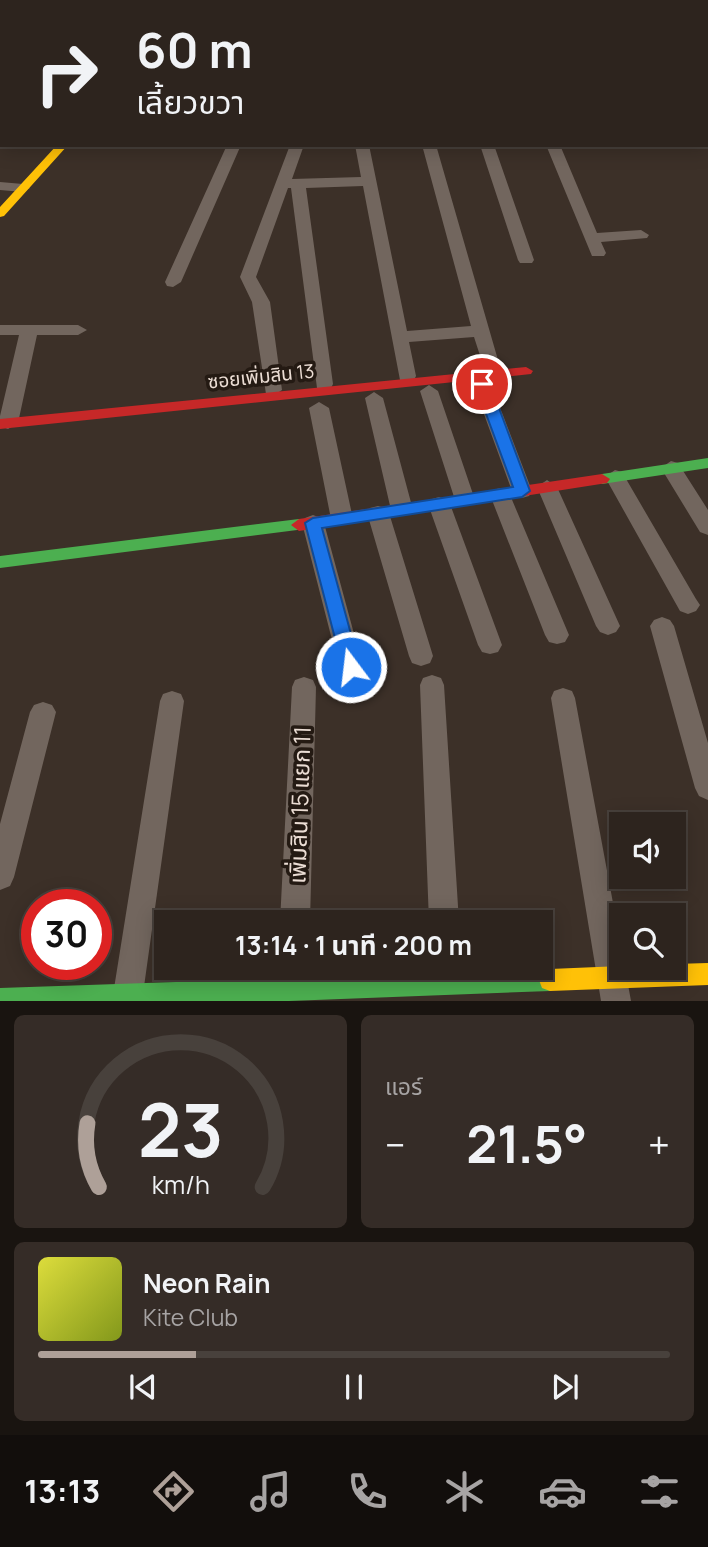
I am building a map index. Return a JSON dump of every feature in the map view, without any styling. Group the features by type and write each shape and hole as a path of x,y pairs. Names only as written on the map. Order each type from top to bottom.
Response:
{"street":[{"path":"0,214 61,147"},
{"path":"173,282 233,147"},
{"path":"273,390 261,302 248,277 290,184 297,147"},
{"path":"362,147 407,376"},
{"path":"430,147 481,331 487,376 511,493 557,635"},
{"path":"488,147 526,260"},
{"path":"554,147 595,245 641,235"},
{"path":"290,184 369,181"},
{"path":"290,184 324,384"},
{"path":"0,186 23,188"},
{"path":"0,330 78,330"},
{"path":"4,424 29,330"},
{"path":"399,338 481,331"},
{"name":"ซอยเพิ่มสิน 13","path":"4,424 526,371"},
{"path":"429,391 465,500"},
{"path":"374,398 402,510"},
{"path":"318,408 342,519"},
{"path":"0,562 342,519 708,463"},
{"path":"671,468 708,527"},
{"path":"615,477 688,605"},
{"path":"547,487 608,626"},
{"path":"439,504 490,645"},
{"path":"378,513 421,656"},
{"path":"313,523 351,667"},
{"path":"662,626 707,777"},
{"path":"432,685 443,910"},
{"name":"เพิ่มสิน 15 แยก 11","path":"295,910 304,687"},
{"path":"563,698 614,989"},
{"path":"128,998 172,701"},
{"path":"0,877 43,712"},
{"path":"0,1000 128,998 292,986 447,984 614,989 708,974"}],"traffic: fast":[{"path":"602,479 708,463"},
{"path":"0,562 299,525"},
{"path":"0,1000 550,980"}],"traffic: slow":[{"path":"0,214 61,147"},
{"path":"553,980 708,974"}],"traffic: jam":[{"path":"0,424 526,371"},
{"path":"299,525 602,479"}],"route":[{"path":"351,667 313,523 522,491 482,384"}]}
